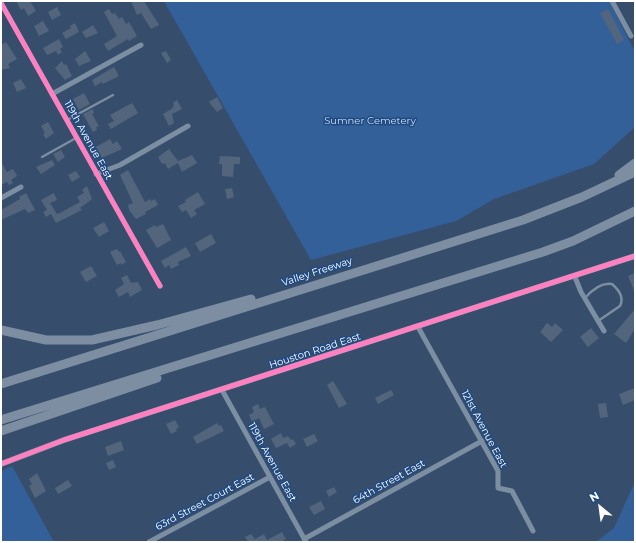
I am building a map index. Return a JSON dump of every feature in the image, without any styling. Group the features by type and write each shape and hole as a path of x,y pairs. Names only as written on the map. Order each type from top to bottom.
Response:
{"highway":[{"path":"601,187 635,163"},
{"name":"Valley Freeway","path":"1,384 523,220 557,207 635,172"},
{"path":"1,420 543,252 573,241 635,211"},
{"path":"1,330 46,340 92,340 136,330 277,292 317,284"},
{"path":"1,431 133,387 250,344"}],"street":[{"path":"612,1 631,36"},
{"name":"119th Avenue East","path":"1,3 160,286"},
{"path":"52,94 141,45"},
{"path":"96,174 120,165 188,126"},
{"path":"1,198 21,187"},
{"name":"Houston Road East","path":"1,464 64,440 575,277 635,256"},
{"path":"575,277 584,298 604,330"},
{"name":"121st Avenue East","path":"418,327 498,470 498,488 512,491 533,531"},
{"name":"119th Avenue East","path":"222,390 305,541"},
{"name":"64th Street East","path":"305,541 482,441"},
{"name":"63rd Street Court East","path":"149,542 270,477"}],"lane":[{"path":"66,120 113,95"},
{"path":"42,158 76,138"},
{"path":"584,298 593,290 607,284 612,284 619,290 621,296 620,306 598,321"}],"green space":[{"name":"Sumner Cemetery","path":"164,1 609,1 633,48 635,47 635,127 594,164 494,199 456,221 311,260"},
{"path":"12,466 54,542 1,542 1,471"},
{"path":"635,482 635,542 596,542 614,528"}],"building":[{"path":"16,1 30,1 36,11 28,16 24,8 21,10"},
{"path":"131,1 144,1 159,25 151,29 141,13 137,15"},
{"path":"57,7 61,15 52,20 48,12"},
{"path":"109,9 112,14 115,13 119,19 122,17 126,24 129,22 137,36 129,41 128,39 108,51 104,44 117,36 104,12"},
{"path":"608,9 624,40 617,44 600,13"},
{"path":"43,21 49,31 39,36 34,26"},
{"path":"75,23 79,32 66,39 62,33 71,28 70,26"},
{"path":"93,25 98,33 86,38 82,32"},
{"path":"59,39 63,47 60,49 62,52 58,55 56,51 47,55 43,48"},
{"path":"6,42 17,59 8,64 10,68 1,70 1,45"},
{"path":"85,51 91,61 79,66 75,59"},
{"path":"166,51 171,60 167,63 161,53"},
{"path":"62,61 64,65 66,64 72,76 65,80 55,68"},
{"path":"114,67 119,76 103,84 102,82 95,86 92,80"},
{"path":"21,79 26,88 17,92 13,83"},
{"path":"84,93 90,104 79,110 73,99"},
{"path":"217,97 223,108 217,112 209,102"},
{"path":"177,100 182,109 172,114 174,123 169,126 163,114 173,108 173,103"},
{"path":"132,103 138,113 111,129 108,124 114,121 110,115"},
{"path":"93,109 94,113 92,114 99,126 96,127 97,130 93,132 83,114"},
{"path":"48,122 54,133 46,139 43,134 45,133 41,126"},
{"path":"110,139 113,144 117,141 122,149 102,158 96,147"},
{"path":"169,149 178,161 192,155 197,163 182,172 178,163 168,169 165,163 162,164 158,157"},
{"path":"61,150 65,157 58,162 53,154"},
{"path":"220,156 240,157 240,164 234,164 233,177 222,176 222,164 219,164"},
{"path":"52,160 55,165 41,174 36,167"},
{"path":"1,162 7,172 13,169 17,176 11,180 13,183 9,185 7,182 1,185"},
{"path":"128,170 145,202 150,199 151,201 155,199 158,205 136,219 129,210 128,205 133,203 120,175"},
{"path":"76,171 80,177 72,182 68,175"},
{"path":"87,186 92,199 80,208 82,210 56,223 51,214 46,217 43,212 47,210 41,200 54,193 57,200 50,203 57,214 80,202 77,197 84,193 82,190"},
{"path":"232,188 234,197 227,199 225,189"},
{"path":"198,192 205,204 194,210 197,214 191,218 186,210 182,212 178,206 186,202 185,200"},
{"path":"26,193 35,210 28,213 25,209 1,220 1,210 20,199 19,197"},
{"path":"104,222 109,231 99,237 93,228"},
{"path":"163,224 171,240 157,248 146,230 155,225 156,227"},
{"path":"211,234 216,243 200,252 195,243"},
{"path":"186,247 191,256 178,262 179,265 171,269 169,265 165,268 161,261"},
{"path":"117,249 119,252 120,251 126,262 121,265 121,263 117,265 110,252"},
{"path":"91,266 97,276 86,282 80,272"},
{"path":"635,273 635,293 628,276"},
{"path":"127,275 131,283 138,282 142,290 130,297 128,292 119,297 115,290 124,284 121,278"},
{"path":"635,309 635,329 626,343 614,334"},
{"path":"547,323 552,327 555,323 563,330 551,342 540,332"},
{"path":"591,328 599,338 588,347 580,337"},
{"path":"333,381 347,404 339,408 327,385"},
{"path":"635,388 635,400 623,405 619,394"},
{"path":"391,390 394,395 378,404 375,398"},
{"path":"606,403 608,417 600,418 598,404"},
{"path":"258,404 260,409 265,407 274,424 264,429 259,418 252,422 249,415 254,412 252,407"},
{"path":"175,420 179,427 176,429 177,431 171,434 166,424"},
{"path":"217,423 219,426 221,425 224,431 197,444 193,437"},
{"path":"281,433 283,438 288,436 291,440 293,439 296,444 290,448 287,443 276,448 271,439"},
{"path":"314,434 318,441 307,447 303,439"},
{"path":"121,441 124,450 108,456 105,447"},
{"path":"113,460 116,467 109,470 106,463"},
{"path":"37,473 46,491 35,498 29,486 32,484 29,479"},
{"path":"68,480 72,486 58,494 55,488"},
{"path":"334,487 337,492 329,497 326,491"},
{"path":"321,501 325,509 314,515 309,507"},
{"path":"282,532 286,539 281,542 248,542 245,537 251,534 255,539 264,534 267,540"}],"cycle path":[{"path":"1,3 160,286"},
{"path":"1,464 64,440 635,256"}]}
